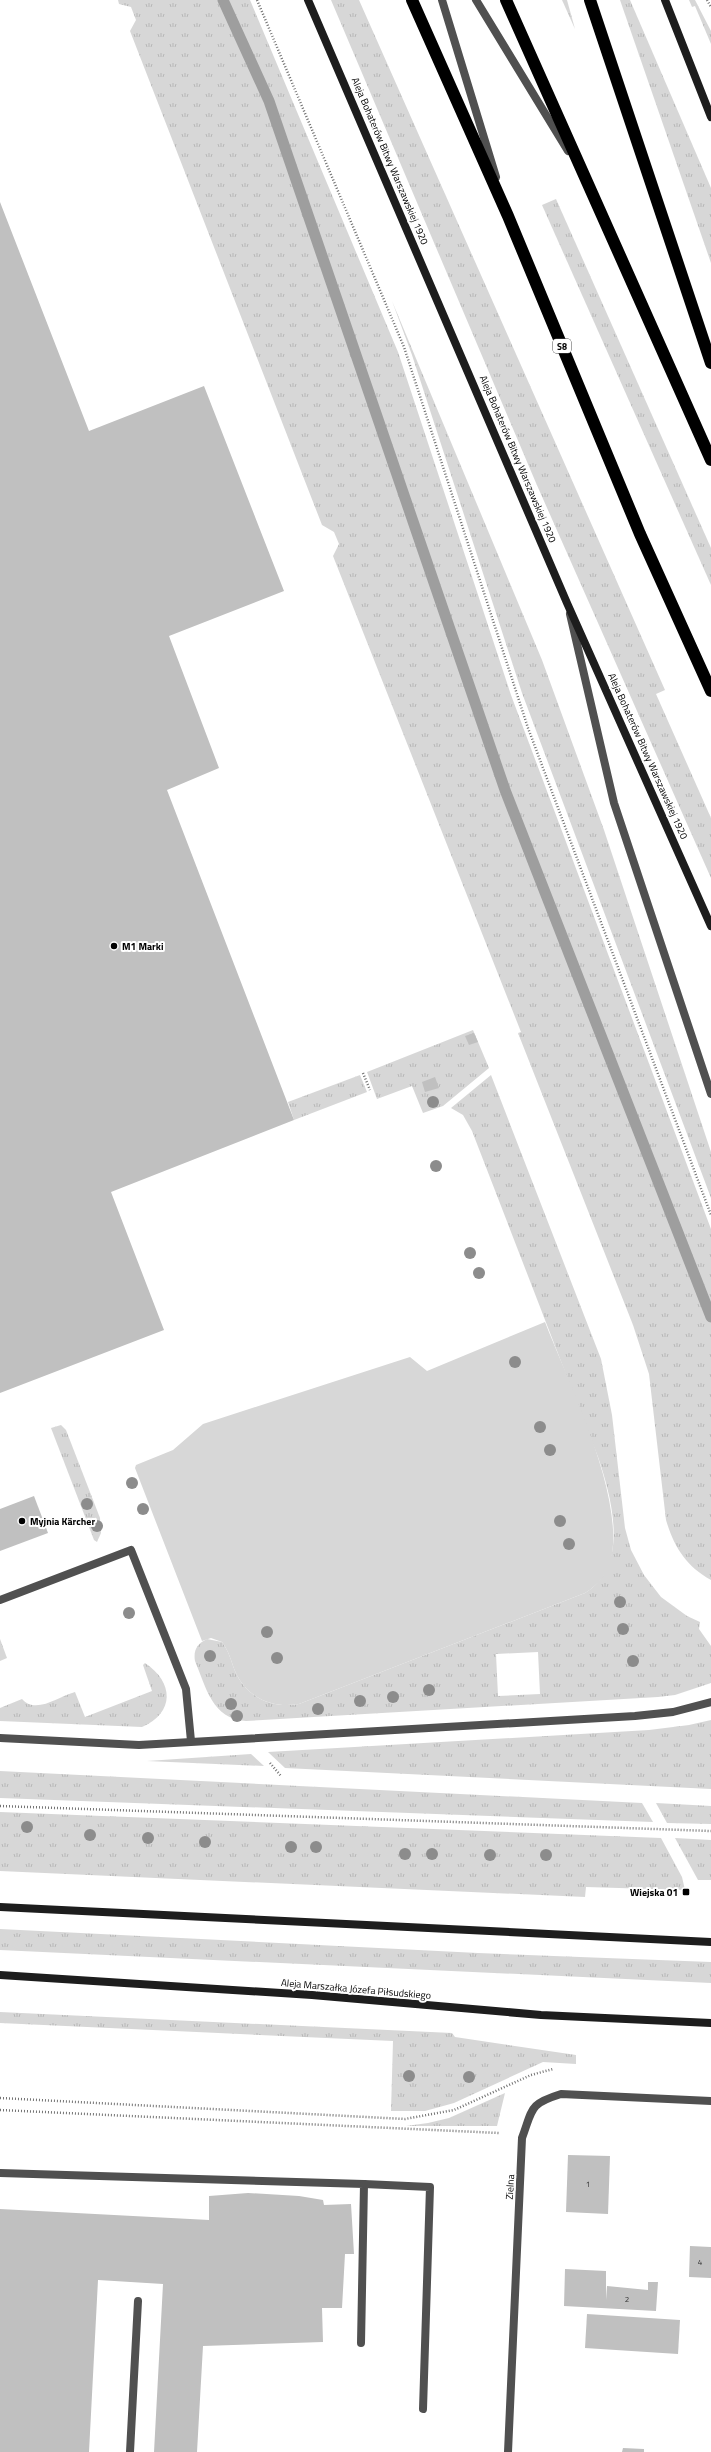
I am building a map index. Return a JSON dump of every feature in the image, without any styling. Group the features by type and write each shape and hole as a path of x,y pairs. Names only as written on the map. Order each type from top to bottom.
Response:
{"highway":[{"name":"S8","path":"412,0 508,216 640,534 711,691"},
{"path":"506,0 711,460"},
{"path":"590,0 711,363"}],"main road":[{"name":"Aleja Bohaterów Bitwy Warszawskiej 1920","path":"308,0 567,603 711,926"},
{"path":"665,0 711,117"},
{"path":"0,1906 711,1942"},
{"name":"Aleja Marszałka Józefa Piłsudskiego","path":"0,1975 312,1995 541,2014 711,2024"}],"street":[{"path":"442,0 508,216"},
{"path":"476,0 588,184"},
{"path":"567,603 614,803 711,1094"},
{"path":"0,1600 131,1550 186,1689 191,1741"},
{"path":"0,1738 139,1745 635,1716 673,1712 711,1702"},
{"name":"Zielna","path":"508,2452 522,2138 532,2109 540,2100 561,2094 711,2101"},
{"path":"0,2173 430,2187 423,2409"},
{"path":"361,2343 364,2184"},
{"path":"130,2452 138,2301"}],"path":[{"path":"257,0 404,347 528,728 711,1215"},
{"path":"707,0 711,7"},
{"path":"363,1073 370,1090"},
{"path":"0,1806 711,1831"},
{"path":"0,2098 405,2119 454,2110 520,2080"},
{"path":"0,2110 501,2133"}],"green space":[{"path":"118,0 250,0 398,352 511,695 711,1229 711,1580 695,1569 682,1555 669,1530 666,1520 649,1374 633,1325 518,1033 521,1032 333,556 339,544 334,532 322,525 130,31 136,20 131,7 119,4"},
{"path":"331,0 359,0 665,690 656,694 711,818 711,878 536,483"},
{"path":"562,0 567,0 575,29"},
{"path":"620,0 630,0 711,188 711,263"},
{"path":"689,0 695,0 711,31 711,44 695,6 692,7"},
{"path":"556,199 711,548 711,585 542,205"},
{"path":"392,301 542,660 604,830 711,1152 711,1198 522,693 412,355"},
{"path":"473,1030 489,1068 443,1106 423,1113 412,1086 377,1099 367,1072"},
{"path":"360,1075 367,1092 294,1120 288,1102"},
{"path":"491,1075 601,1359 612,1415 625,1528 631,1550 644,1575 661,1597 687,1616 700,1622 699,1629 711,1646 711,1683 675,1695 658,1697 246,1721 234,1719 218,1708 212,1700 195,1661 197,1647 207,1639 222,1642 240,1680 253,1694 270,1703 279,1705 299,1704 585,1593 599,1581 608,1566 613,1549 614,1530 608,1492 598,1457 472,1131 463,1115 451,1108","holes":["538,1652 540,1694 498,1696 496,1654"]},
{"path":"545,1322 592,1440 603,1472 610,1504 613,1534 611,1560 601,1579 594,1587 585,1593 299,1704 279,1705 270,1703 253,1694 240,1680 222,1642 211,1638 202,1641 135,1468 136,1465 173,1450 203,1424 410,1357 427,1371"},
{"path":"61,1425 66,1430 100,1518 101,1533 97,1542 94,1540 51,1428"},
{"path":"0,1639 7,1658 0,1661"},
{"path":"145,1663 155,1671 161,1679 167,1697 165,1706 160,1714 153,1721 142,1727 0,1721 0,1708 22,1699 34,1705 41,1705 75,1692 85,1717 152,1691 143,1665"},
{"path":"711,1720 711,1789 285,1768 268,1752 649,1730 689,1725"},
{"path":"251,1754 264,1766 147,1761"},
{"path":"0,1771 642,1803 653,1822 0,1798"},
{"path":"656,1803 711,1806 711,1824 667,1823"},
{"path":"0,1812 661,1838 682,1877 685,1890 586,1887 585,1897 0,1871"},
{"path":"675,1838 711,1840 711,1880 698,1880"},
{"path":"0,1929 478,1953 711,1962 711,1983 0,1950"},
{"path":"0,2012 452,2033 455,2037 576,2055 576,2064 543,2062 454,2103 425,2111 391,2111 393,2041 0,2023"},
{"path":"505,2093 497,2126 406,2126 449,2118"}],"building":[{"name":"M1 Marki","path":"0,202 89,431 204,386 284,591 169,636 219,768 167,790 294,1120 111,1192 164,1330 0,1393"},
{"path":"474,1033 478,1042 469,1045 465,1036"},
{"path":"435,1077 439,1088 425,1092 422,1082"},
{"name":"Myjnia Kärcher","path":"34,1496 48,1533 0,1551 0,1509"},
{"path":"568,2155 610,2156 608,2214 566,2212"},
{"path":"248,2193 299,2196 323,2200 324,2205 351,2204 354,2254 345,2254 342,2308 322,2308 323,2342 203,2346 197,2452 154,2452 163,2284 98,2280 89,2452 0,2452 0,2209 209,2220 209,2196"},
{"path":"690,2246 711,2247 711,2278 689,2277"},
{"path":"565,2269 606,2271 606,2300 607,2286 648,2290 648,2282 658,2282 656,2311 564,2306"},
{"path":"587,2314 680,2320 678,2354 585,2348"},
{"path":"623,2448 644,2449 644,2452 622,2452"}],"waterway":[{"path":"223,0 269,101 505,790 711,1317"}],"place":[{"name":"M1 Marki","path":"114,946"},
{"name":"Myjnia Kärcher","path":"22,1521"},
{"name":"Wiejska 01","path":"686,1892"}]}
